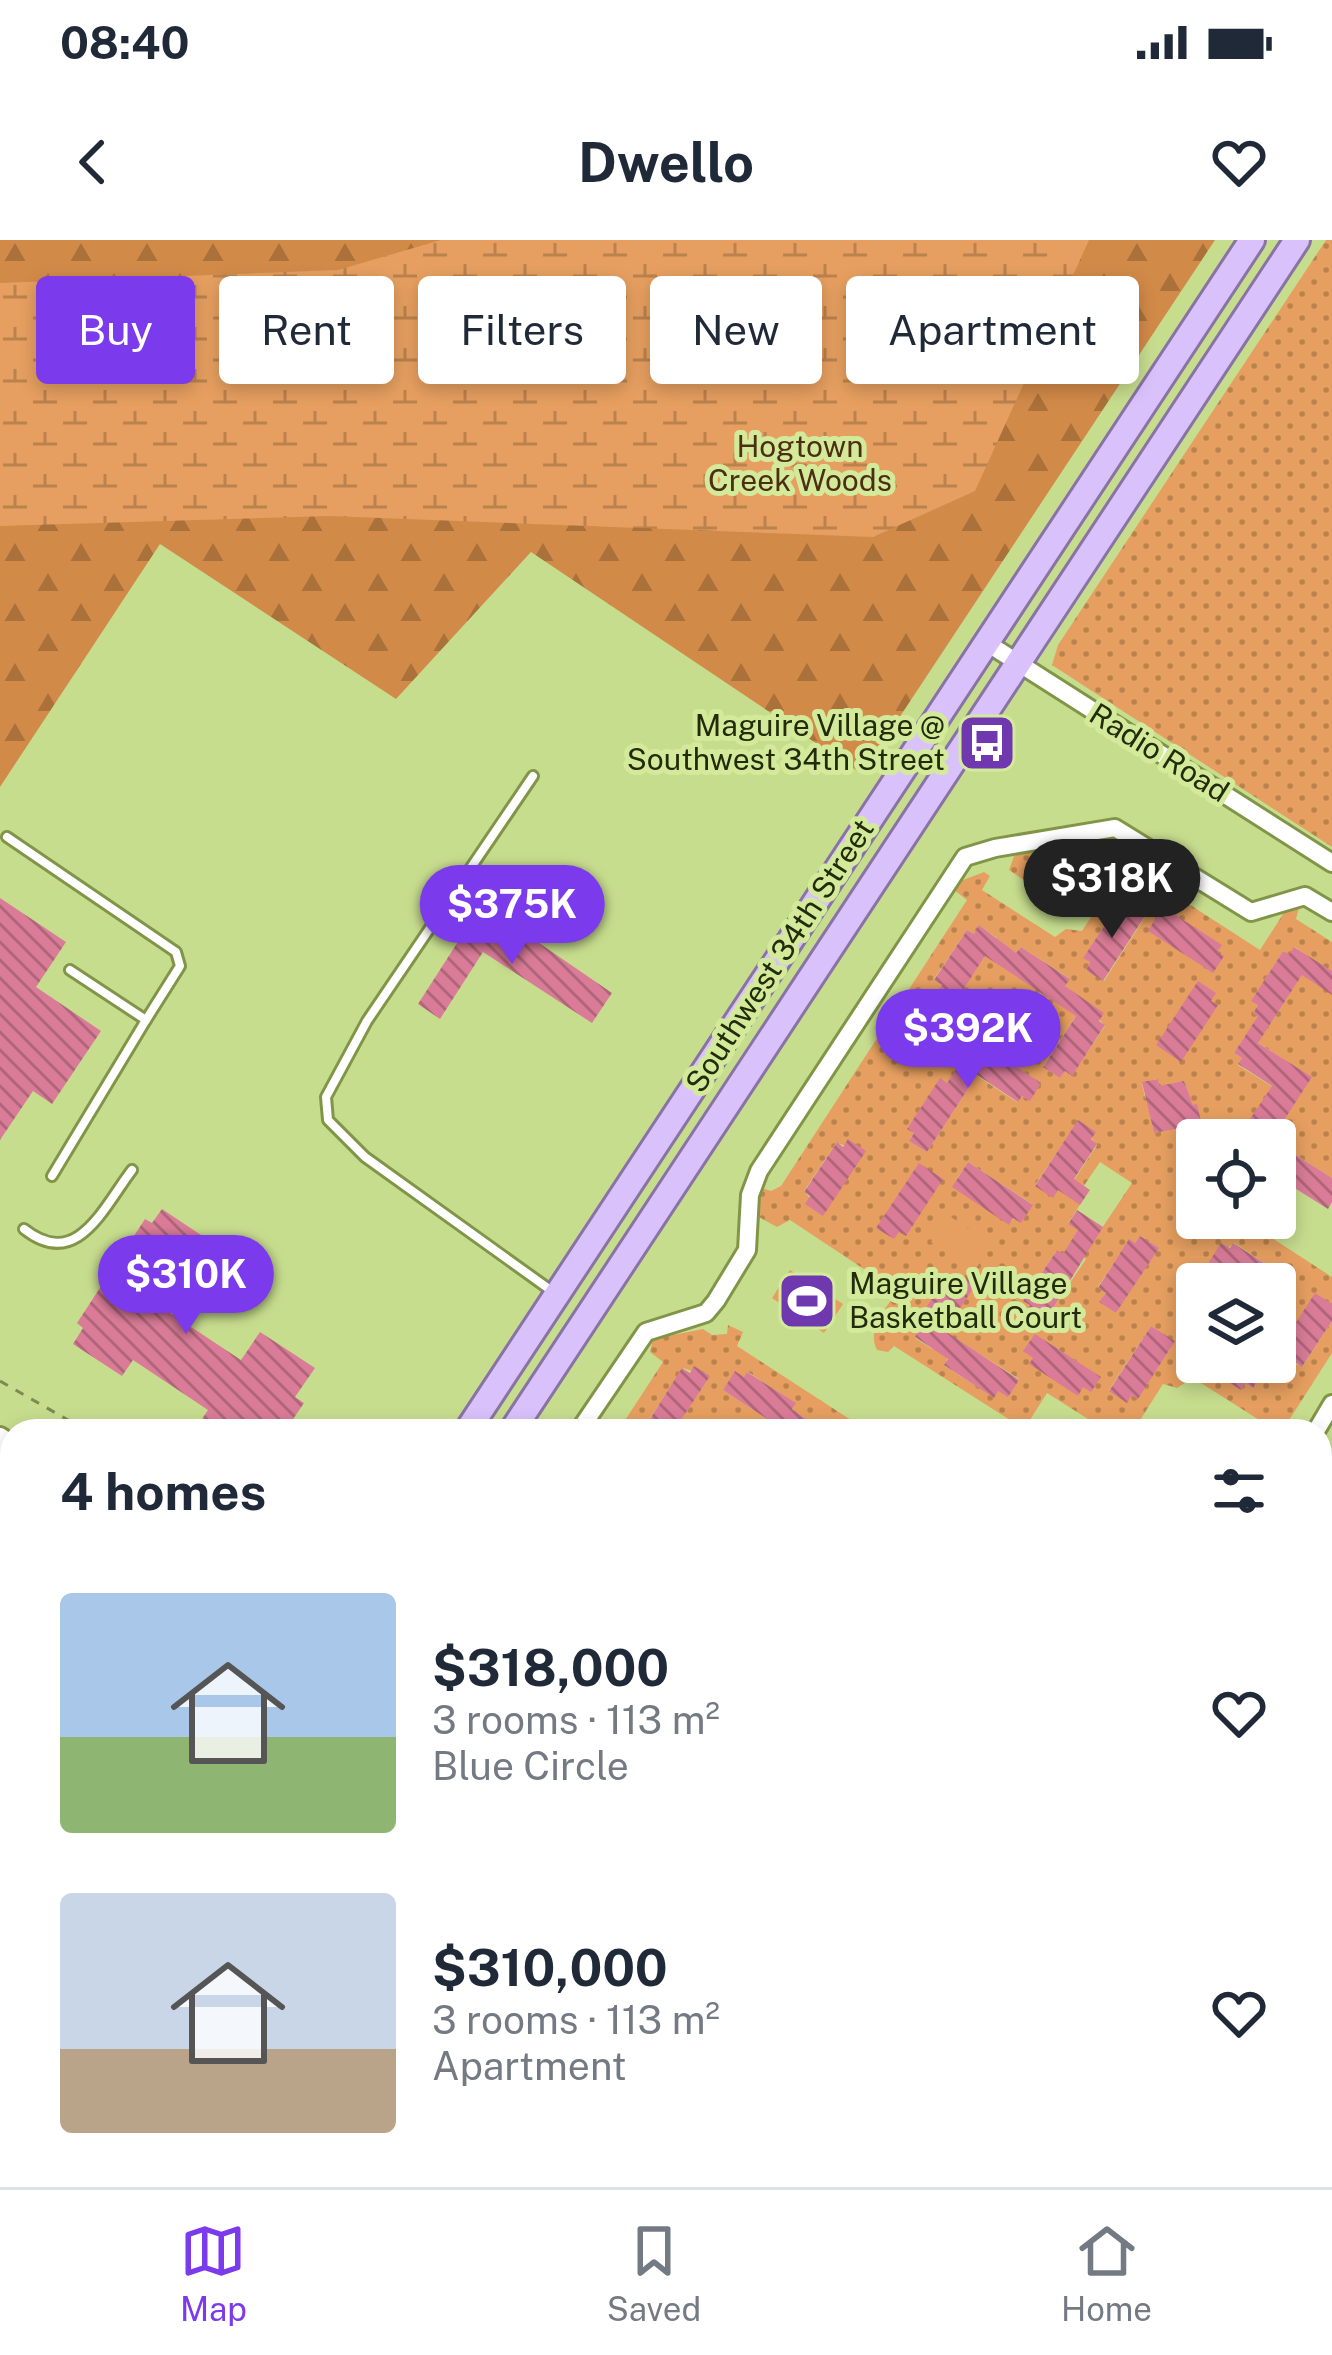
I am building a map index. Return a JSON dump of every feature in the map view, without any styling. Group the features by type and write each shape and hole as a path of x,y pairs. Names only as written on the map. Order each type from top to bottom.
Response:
{"main road":[{"name":"Southwest 34th Street","path":"475,1419 1252,240"},
{"name":"Southwest 34th Street","path":"520,1419 1297,240"}],"street":[{"name":"Radio Road","path":"987,643 1332,862"},
{"path":"588,1419 646,1332 706,1312 716,1301 747,1250 750,1195 758,1171 965,856 1115,828 1251,912 1305,896 1332,912"}],"lane":[{"path":"533,776 367,1021 326,1097 328,1120 365,1157 557,1294"},
{"path":"8,837 176,952 180,966 52,1176"},
{"path":"70,970 146,1020"},
{"path":"24,1228 51,1244 75,1241 132,1170"}],"path":[{"path":"0,1381 66,1419"}],"green space":[{"name":"Hogtown Creek Woods","path":"0,240 1215,240 1139,355 1139,276 846,276 846,384 1120,384 862,774 531,552 396,699 160,544 0,787"},
{"path":"441,240 1089,240 1073,276 846,276 846,384 1024,384 975,491 873,537 329,516 0,526 0,283 36,282 36,384 195,384 195,276 182,276 338,270"},
{"path":"1326,240 1332,240 1332,847 1052,665 1058,645"},
{"path":"1072,843 1086,847 1090,859 1064,897 1050,898 1009,870 1014,856"},
{"path":"1131,853 1140,860 1139,872 1260,950 1285,911 1300,904 1296,919 1332,942 1332,1178 1296,1155 1296,1119 1284,1119 1287,1114 1274,1119 1197,1119 1184,1081 1161,1092 1157,1079 1142,1083 1145,1098 1158,1096 1150,1116 1154,1133 1168,1130 1176,1120 1176,1239 1273,1239 1332,1277 1332,1304 1296,1336 1296,1263 1265,1263 1234,1243 1212,1263 1176,1263 1176,1383 1185,1383 1177,1388 1163,1384 1141,1419 1088,1419 1047,1393 1031,1419 1008,1419 894,1346 888,1352 877,1350 876,1327 897,1291 790,1220 777,1227 759,1217 759,1187 771,1191 781,1186 967,900 954,890 955,883 984,872 990,876 982,890 1055,937 1066,929 1082,931 1116,878 1110,868 1113,861","holes":["1128,905 1145,917 1104,981 1086,970 1090,962 1084,957 1115,909 1123,913","980,926 997,938 954,1003 937,993 942,985 934,979 967,930 974,934","1021,947 1069,978 1065,986 1073,992 1064,1007 999,965 1008,949 1016,953","1295,947 1312,959 1271,1023 1253,1013 1258,1005 1252,1000 1283,951 1289,954","1085,1002 1105,1026 1072,1075 1065,1071 1060,1078 1043,1066","1246,1035 1311,1077 1287,1096 1238,1065 1242,1058 1234,1053","976,1040 1040,1083 1030,1100 1022,1096 1017,1102 968,1070 972,1063 964,1057","953,1075 969,1087 927,1152 909,1141 914,1133 908,1128 940,1079 947,1083","1078,1121 1097,1145 1065,1194 1058,1190 1052,1197 1035,1185","836,1143 865,1151 823,1215 804,1191","968,1162 1032,1204 1021,1223 1014,1218 1009,1224 956,1180","1100,1162 1132,1183 1094,1240 1068,1223 1083,1200 1077,1196","1140,1236 1158,1248 1116,1313 1100,1302 1106,1293 1098,1287 1129,1240 1135,1243","1069,1247 1086,1259 1043,1323 1026,1312 1030,1305 1024,1300 1056,1251 1063,1254","958,1272 975,1285 932,1349 915,1338 919,1330 914,1326 946,1276 952,1280","1151,1326 1167,1337 1163,1344 1170,1349 1138,1398 1132,1395 1127,1402 1109,1390","953,1337 1019,1379 1008,1396 998,1391 993,1397 945,1366"]},
{"path":"948,1215 992,1244 975,1270 931,1242"},
{"name":"Maguire Village Basketball Court","path":"790,1270 843,1304 824,1333 772,1298"},
{"path":"1332,1321 1332,1353 1290,1419 1258,1419 1201,1383 1232,1383 1241,1389 1246,1383 1254,1387 1256,1383 1296,1383 1296,1364 1303,1366"},
{"path":"728,1325 743,1332 737,1346 850,1419 806,1419 792,1409 795,1403 748,1372 744,1377 735,1372 723,1390 767,1419 682,1419 709,1377 683,1368 649,1419 626,1419 663,1362 650,1352 653,1339 703,1329 712,1335 727,1334"}],"building":[{"path":"0,898 66,942 36,987 101,1031 52,1104 33,1091 0,1140"},
{"path":"479,902 612,993 592,1023 483,952 440,1019 418,1004"},
{"path":"1128,905 1145,916 1103,981 1086,970 1090,962 1083,958 1116,908 1123,913"},
{"path":"1171,912 1222,945 1217,952 1224,956 1213,973 1148,931 1159,913 1166,918"},
{"path":"979,925 1016,953 1021,947 1070,979 1065,986 1104,1013 1099,1021 1105,1025 1072,1076 1065,1071 1060,1078 1043,1067 1076,1016 985,956 954,1004 937,992 942,985 934,980 967,930 974,934"},
{"path":"1294,947 1332,971 1332,995 1302,975 1258,1043 1312,1077 1285,1119 1250,1119 1272,1086 1238,1064 1242,1058 1234,1053 1258,1016 1253,1013 1258,1005 1251,1001 1283,951 1289,954"},
{"path":"1198,981 1216,993 1211,1001 1218,1005 1181,1062 1156,1045"},
{"path":"976,1040 1041,1083 1030,1101 1022,1096 1018,1102 977,1075 927,1152 909,1141 914,1133 907,1129 940,1078 947,1083"},
{"path":"1158,1079 1159,1086 1184,1081 1200,1119 1176,1119 1176,1129 1154,1133 1142,1082"},
{"path":"1078,1120 1096,1132 1091,1139 1097,1144 1074,1179 1090,1190 1080,1205 1058,1190 1053,1198 1035,1186"},
{"path":"848,1139 866,1151 823,1216 805,1204 810,1196 804,1192 837,1142 843,1147"},
{"path":"1296,1155 1332,1178 1328,1209 1296,1189"},
{"path":"968,1162 1033,1205 1021,1223 1013,1218 1009,1225 952,1187"},
{"path":"919,1163 943,1179 906,1236 899,1232 894,1239 876,1228"},
{"path":"162,1209 210,1241 164,1309 241,1360 260,1332 315,1368 295,1397 304,1403 293,1419 202,1419 208,1410 133,1360 122,1376 73,1344 83,1328 77,1323 145,1219 152,1223"},
{"path":"1077,1210 1103,1227 1044,1323 1026,1312 1030,1305 1023,1301 1057,1250 1063,1254 1078,1230 1068,1224"},
{"path":"1140,1236 1159,1248 1116,1313 1099,1302 1106,1293 1098,1288 1129,1239 1135,1243"},
{"path":"1221,1243 1230,1248 1233,1243 1264,1263 1211,1263"},
{"path":"957,1272 976,1284 945,1331 1019,1380 1008,1397 998,1391 994,1398 944,1365 948,1359 915,1337 919,1330 914,1326 946,1276 952,1280"},
{"path":"1315,1293 1332,1304 1332,1321 1302,1367 1296,1363 1296,1322"},
{"path":"1151,1326 1175,1341 1138,1399 1132,1395 1127,1403 1109,1391"},
{"path":"1035,1334 1101,1377 1091,1392 1083,1387 1078,1396 1029,1364 1033,1358 1023,1351"},
{"path":"694,1366 710,1376 682,1419 650,1419 682,1368 690,1373"},
{"path":"735,1371 744,1377 747,1372 796,1403 792,1409 806,1419 767,1419 723,1390"}],"place":[{"name":"Maguire Village @ Southwest 34th Street","path":"987,743"},
{"name":"Maguire Village Basketball Court","path":"807,1301"}]}
